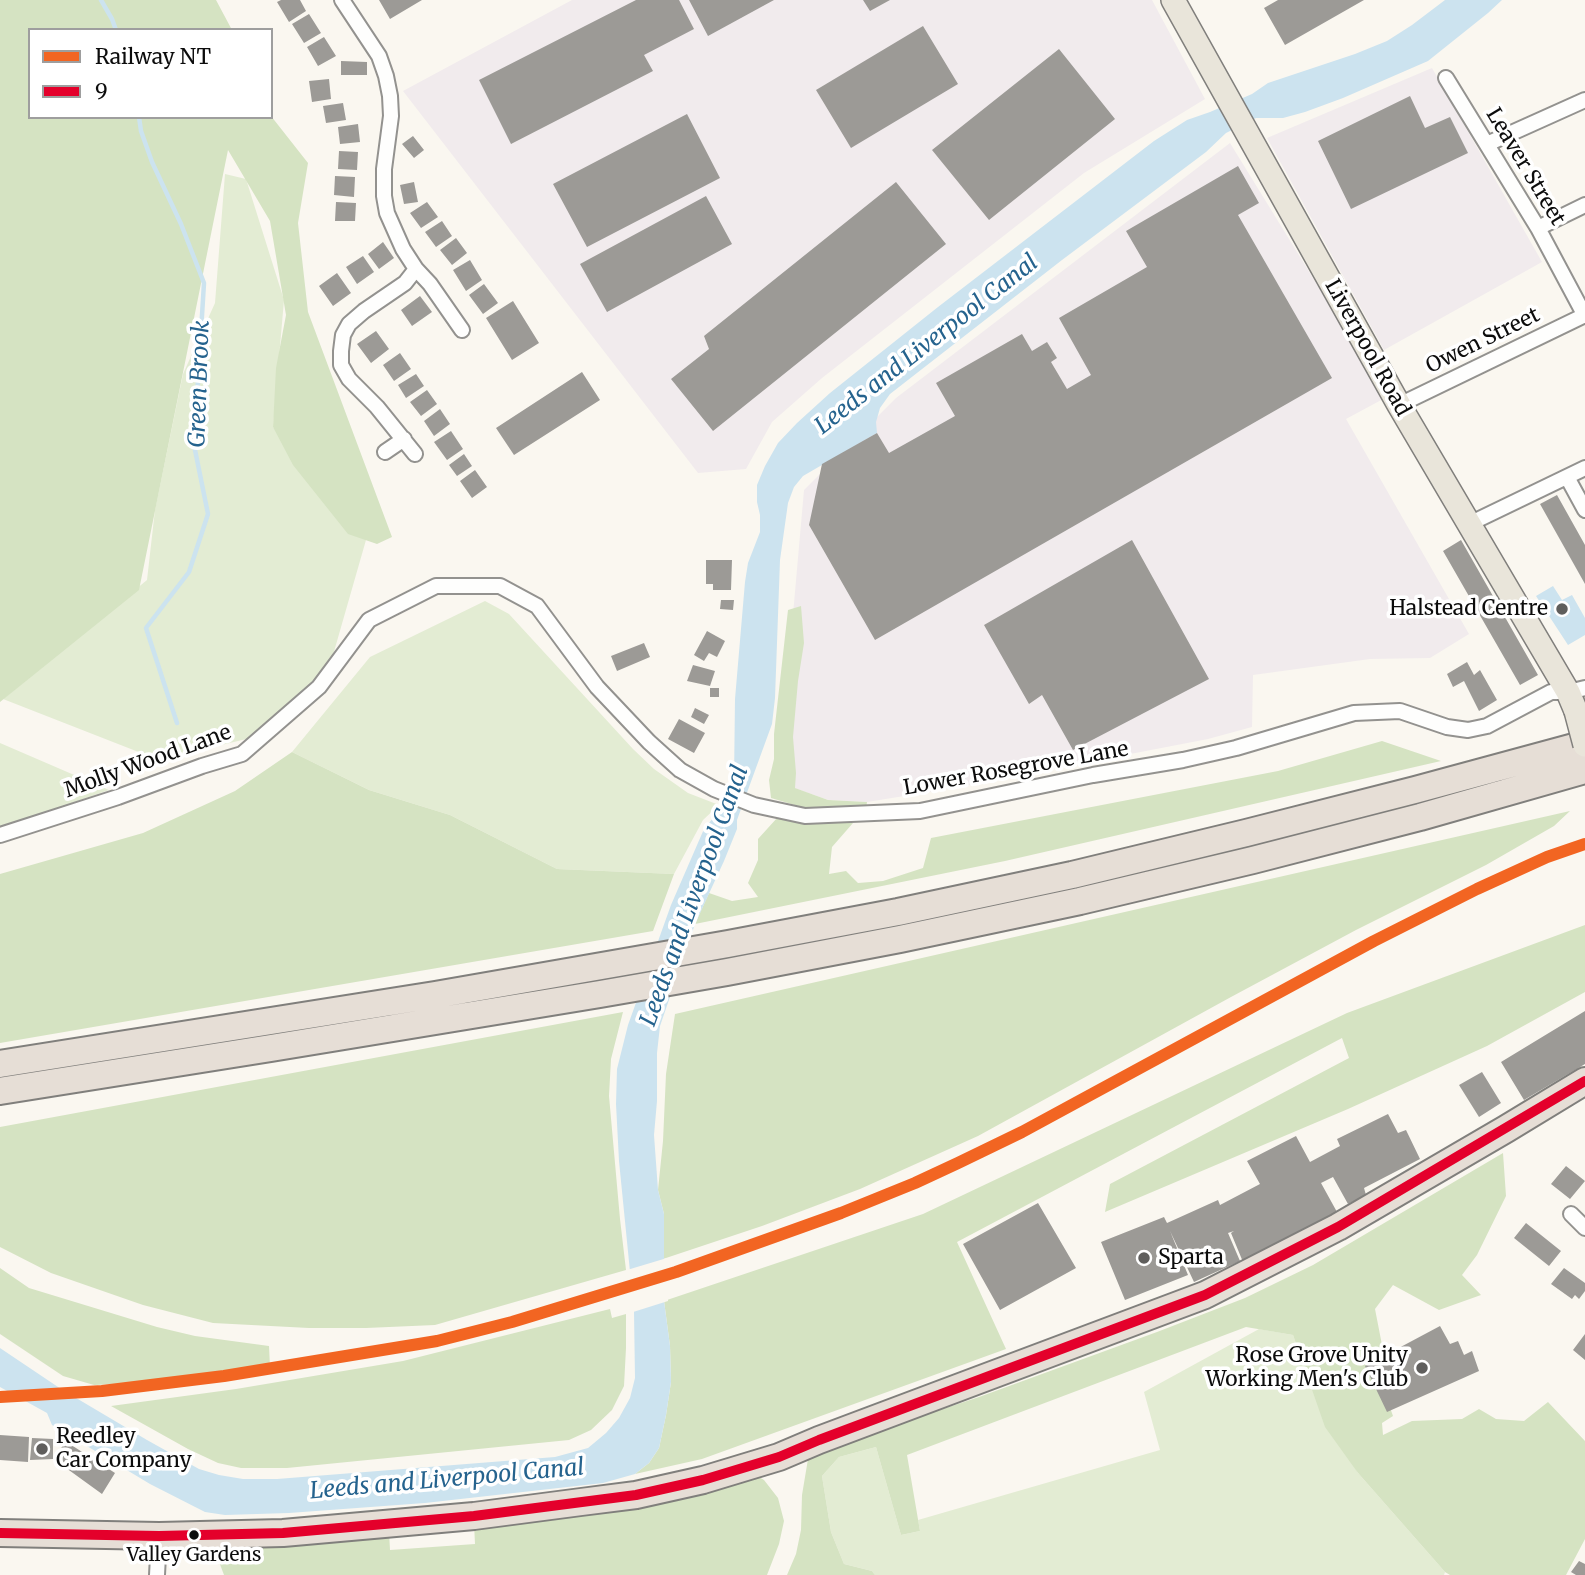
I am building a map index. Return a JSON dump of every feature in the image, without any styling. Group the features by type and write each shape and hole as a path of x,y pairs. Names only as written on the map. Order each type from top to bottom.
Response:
{"highway":[{"path":"0,1064 435,995 898,912 1072,875 1585,745"},
{"path":"0,1091 727,972 1080,901 1420,817 1585,770"},
{"path":"0,1533 159,1536 283,1532 474,1516 636,1495 703,1480 779,1457 1205,1295 1338,1227 1585,1081"},
{"path":"1556,1098 1585,1105"}],"main road":[{"name":"Liverpool Road","path":"1173,0 1399,405 1576,697 1585,745"}],"street":[{"path":"342,0 379,56 386,76 391,116 384,169 387,214 402,248 462,330"},
{"name":"Leaver Street","path":"1446,78 1538,228 1585,316"},
{"path":"1487,144 1585,100"},
{"path":"1538,228 1585,205"},
{"path":"415,454 377,407 349,379 341,365 341,351 343,335 349,324 405,283 416,269"},
{"name":"Owen Street","path":"1399,405 1585,316"},
{"path":"385,452 404,439"},
{"path":"1469,524 1585,468"},
{"path":"1567,477 1585,510"},
{"name":"Molly Wood Lane","path":"0,835 242,754 319,687 369,620 436,586 500,586"},
{"name":"Lower Rosegrove Lane","path":"500,586 537,607 597,687 649,742 680,770 714,789 754,805 805,816 920,811 1236,748 1353,713 1400,711 1447,727 1468,730 1487,726 1551,692 1576,697"},
{"path":"1571,1214 1585,1228"},
{"path":"157,1575 159,1536"}],"shaded area":[{"path":"572,0 1152,0 1205,99 1084,173 822,378 772,422 746,469 698,473 403,91"},
{"path":"1432,68 1542,262 1384,350 1267,138"},
{"path":"1230,143 1385,398 1346,419 1469,634 1430,658 1370,659 1253,675 1252,727 1208,739 867,802 828,800 780,783 804,490 896,398"}],"green space":[{"path":"0,0 216,0 231,28 28,28 28,119 273,119 308,163 298,223 308,312 392,537 377,544 348,534 293,465 273,427 276,368 286,315 270,221 228,150 139,590 0,702"},
{"path":"225,174 246,179 284,300 273,427 366,540 327,676 263,735 159,760 3,699 147,580 155,510 183,374 215,303"},
{"path":"485,601 509,614 654,769 688,793 719,805 703,820 674,874 557,869 450,815 369,790 292,752 370,657"},
{"path":"801,606 804,643 793,737 795,788 828,800 867,802 866,809 805,808 771,798 769,780 774,759 774,734 788,610"},
{"path":"1382,741 1441,761 1005,861 695,924 709,893 732,901 758,897 748,883 758,860 758,839 777,818 804,822 853,823 832,847 829,874 846,871 858,883 883,881 923,868 931,838 1278,771"},
{"path":"0,743 109,790 0,828"},
{"path":"292,752 369,790 450,815 557,869 674,874 653,931 0,1043 0,874 143,833 235,791"},
{"path":"1570,811 1554,826 1486,865 1356,930 978,1136 860,1189 663,1259 664,1214 658,1190 666,1074 675,1014"},
{"path":"1585,925 1585,992 1487,1046 1348,1109 1105,1212 1110,1184 1349,1058 1342,1038 957,1242 1006,1349 702,1459 635,1474 649,1463 659,1448 666,1415 671,1382 670,1346 664,1301 923,1214 1347,1013"},
{"path":"623,1012 611,1059 609,1096 626,1270 435,1325 309,1328 213,1323 143,1305 51,1273 0,1247 0,1127"},
{"path":"1503,1153 1506,1196 1477,1255 1462,1275 1481,1295 1439,1310 1393,1285 1375,1309 1382,1345 1390,1360 1377,1371 1393,1416 1382,1423 1383,1435 1412,1421 1462,1419 1479,1409 1496,1419 1524,1421 1548,1402 1585,1441 1585,1539 1566,1575 1450,1575 1445,1572 1358,1473 1325,1427 1293,1335 1246,1327 907,1455 920,1531 901,1535 876,1447 839,1457 822,1476 831,1532 844,1564 872,1571 875,1575 787,1575 796,1554 801,1530 802,1495 808,1459 828,1447 979,1397 1245,1298 1313,1265"},
{"path":"0,1268 29,1288 157,1327 195,1336 269,1346 270,1367 165,1382 94,1385 63,1376 0,1334"},
{"path":"610,1309 612,1318 626,1314 624,1386 612,1410 591,1430 569,1440 287,1468 241,1468 218,1463 188,1449 111,1406 236,1389 403,1361"},
{"path":"1259,1329 1293,1335 1308,1377 1358,1473 1445,1572 1444,1575 875,1575 872,1571 844,1564 831,1532 822,1476 839,1457 876,1447 901,1535 920,1531 918,1520 1160,1450 1144,1392"},
{"path":"751,1472 764,1480 778,1498 784,1521 779,1544 767,1575 224,1575 218,1559 232,1543 389,1532 390,1550 475,1544 474,1523"}],"water":[{"name":"Leeds and Liverpool Canal","path":"1445,0 1502,0 1428,61 1305,112 1283,118 1256,118 1226,133 1206,152 890,394 880,408 876,422 877,433 803,476 794,487 788,503 780,560 772,724 737,820 737,829 695,924 660,1026 654,1135 658,1190 664,1214 664,1301 670,1346 671,1382 659,1448 649,1463 635,1474 603,1483 425,1503 225,1515 205,1512 150,1484 52,1425 47,1413 0,1387 0,1348 61,1389 199,1469 243,1479 277,1479 555,1457 588,1448 606,1433 619,1418 630,1398 635,1378 634,1312 619,1161 617,1069 628,1025 671,905 704,829 723,806 734,780 735,699 745,582 748,563 760,532 757,485 778,443 830,393 1154,141 1187,120 1252,94 1268,83 1387,41"},
{"name":"Halstead Centre","path":"1553,586 1562,600 1572,595 1585,618 1585,635 1568,645 1536,596"}],"pier":[{"path":"667,1258 668,1301 630,1313 627,1270"}],"building":[{"path":"300,0 306,11 289,22 277,2"},
{"path":"379,0 422,0 390,19"},
{"path":"636,0 679,0 694,29 644,55 653,71 511,144 479,80"},
{"path":"689,0 774,0 708,36"},
{"path":"863,0 890,0 870,11"},
{"path":"1278,0 1364,0 1285,45 1264,8"},
{"path":"309,14 321,33 304,43 292,24"},
{"path":"923,26 958,84 851,148 816,90"},
{"path":"324,37 336,56 318,66 307,47"},
{"path":"1059,49 1115,119 989,220 932,150"},
{"path":"341,61 367,62 367,75 341,75"},
{"path":"329,79 331,99 312,102 309,81"},
{"path":"1410,96 1425,128 1450,117 1468,153 1351,209 1318,141"},
{"path":"343,103 346,120 326,123 323,106"},
{"path":"687,114 720,178 587,247 553,184"},
{"path":"358,124 360,142 340,144 338,127"},
{"path":"413,136 424,150 414,158 402,144"},
{"path":"339,151 358,152 357,170 338,169"},
{"path":"1238,166 1259,203 1238,215 1332,378 875,640 809,525 822,464 877,433 889,453 955,416 936,383 1022,334 1032,351 1047,342 1057,358 1051,362 1067,389 1091,375 1059,318 1147,267 1126,231"},
{"path":"335,176 355,177 354,197 334,195"},
{"path":"414,182 418,202 404,204 400,185"},
{"path":"896,182 946,244 713,431 671,379 709,349 704,336"},
{"path":"706,196 732,244 607,312 580,264"},
{"path":"336,202 356,203 355,221 335,221"},
{"path":"427,202 438,217 421,228 410,213"},
{"path":"442,221 452,236 436,247 425,232"},
{"path":"456,238 467,253 452,265 440,250"},
{"path":"383,242 394,258 379,269 368,254"},
{"path":"363,256 374,272 357,284 346,267"},
{"path":"470,260 482,280 466,291 453,270"},
{"path":"337,273 351,293 333,306 319,286"},
{"path":"484,284 498,303 483,314 469,295"},
{"path":"420,296 432,312 412,326 401,310"},
{"path":"513,301 539,343 512,360 486,318"},
{"path":"376,331 389,349 371,363 357,344"},
{"path":"400,353 411,369 394,381 383,365"},
{"path":"582,372 600,400 514,455 496,428"},
{"path":"416,374 424,386 406,398 398,385"},
{"path":"427,390 437,404 421,416 410,402"},
{"path":"440,409 450,424 434,436 424,421"},
{"path":"451,431 463,449 447,460 434,442"},
{"path":"464,454 472,466 457,476 449,465"},
{"path":"475,470 487,487 472,498 460,481"},
{"path":"1557,495 1585,545 1585,584 1540,504"},
{"path":"1132,540 1209,679 1073,750 1042,695 1029,704 984,625"},
{"path":"1461,540 1538,675 1520,685 1443,551"},
{"path":"706,560 732,560 731,590 713,590 713,584 706,584"},
{"path":"721,600 734,600 733,610 720,609"},
{"path":"707,631 725,641 717,657 709,653 704,661 694,655"},
{"path":"644,643 650,657 617,671 611,656"},
{"path":"1467,662 1474,675 1480,670 1497,700 1479,711 1464,681 1453,687 1447,674"},
{"path":"693,665 715,671 710,686 687,681"},
{"path":"710,688 719,688 719,697 710,697"},
{"path":"695,708 709,715 704,724 691,717"},
{"path":"679,719 705,733 694,753 668,739"},
{"path":"1585,1011 1585,1064 1524,1100 1501,1062"},
{"path":"1482,1072 1501,1103 1479,1117 1459,1085"},
{"path":"1388,1114 1398,1133 1406,1130 1420,1159 1364,1188 1366,1195 1348,1204 1333,1177 1321,1183 1337,1212 1243,1262 1231,1233 1234,1231 1228,1233 1240,1261 1194,1282 1170,1231 1188,1275 1125,1300 1101,1242 1164,1217 1167,1223 1218,1200 1220,1205 1260,1184 1247,1161 1296,1136 1310,1162 1340,1146 1337,1139"},
{"path":"1566,1166 1585,1181 1570,1199 1551,1184"},
{"path":"1038,1203 1076,1268 1000,1310 963,1244"},
{"path":"1526,1223 1561,1251 1549,1266 1514,1238"},
{"path":"1564,1268 1585,1283 1585,1291 1579,1299 1575,1295 1572,1299 1551,1284"},
{"name":"Rose Grove Unity Working Men's Club","path":"1440,1326 1450,1344 1458,1341 1464,1355 1472,1351 1479,1371 1387,1412 1365,1366"},
{"path":"1585,1334 1585,1360 1573,1350"},
{"path":"0,1435 29,1437 28,1462 0,1460"},
{"name":"Reedley Car Company","path":"32,1438 53,1439 53,1459 30,1460"},
{"path":"65,1441 115,1473 102,1494 55,1460"},
{"path":"1579,1561 1585,1564 1585,1575 1571,1572"}],"waterway":[{"name":"Green Brook","path":"101,0 115,28"},
{"name":"Green Brook","path":"139,119 152,162 181,224 204,283 194,445 208,514 189,572 146,628 177,723"}],"rail line":[{"name":"NT","path":"0,1397 102,1391 224,1376 437,1341 512,1322 676,1272 841,1213 958,1163 1022,1132 1374,941 1477,889 1547,857 1585,844"}],"transit line":[{"name":"9","path":"0,1533 159,1536 283,1533 474,1516 636,1495 703,1480 779,1457 1205,1295 1338,1227 1585,1081"}],"place":[{"name":"Halstead Centre","path":"1562,609"},
{"name":"Sparta","path":"1144,1258"},
{"name":"Rose Grove Unity Working Men's Club","path":"1422,1368"},
{"name":"Reedley Car Company","path":"42,1449"},
{"name":"Valley Gardens","path":"194,1535"}]}
